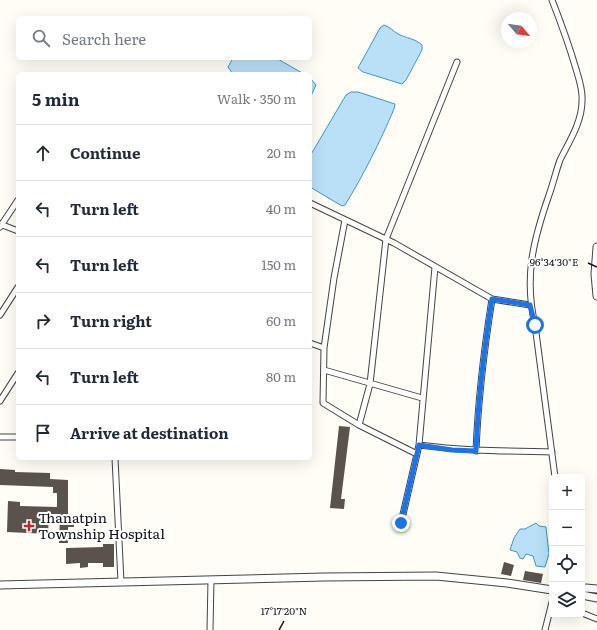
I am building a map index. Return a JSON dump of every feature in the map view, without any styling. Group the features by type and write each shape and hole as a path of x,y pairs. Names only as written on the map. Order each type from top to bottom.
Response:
{"street":[{"path":"552,0 570,49 581,85 582,101 580,117 560,161 538,226 531,261 530,305 535,325 555,474"},
{"path":"359,425 370,384 386,239 457,62"},
{"path":"16,203 1,225 16,230"},
{"path":"312,204 386,239 492,299 530,305"},
{"path":"345,220 334,278 324,348 323,403 359,425 417,454"},
{"path":"597,247 595,274 597,296"},
{"path":"401,523 419,445 422,398 435,267"},
{"path":"0,315 16,290"},
{"path":"476,451 477,414 481,376 492,299"},
{"path":"312,344 324,348"},
{"path":"324,370 422,398"},
{"path":"0,401 16,376"},
{"path":"0,437 16,437"},
{"path":"419,445 452,450 552,452"},
{"path":"115,460 121,582"},
{"path":"0,585 436,576 507,583 549,590"},
{"path":"210,630 211,580"},
{"path":"585,588 597,590"},
{"path":"585,596 597,598"},
{"path":"545,630 549,614"},
{"path":"585,614 597,619"}],"water":[{"path":"384,25 398,34 414,40 422,45 422,50 406,80 402,84 363,72 358,68 380,28"},
{"path":"232,60 280,60 300,72 232,72 228,67"},
{"path":"312,80 316,85 312,94"},
{"path":"351,92 358,92 395,104 389,121 359,182 345,205 342,206 312,188 312,153 346,95"},
{"path":"536,523 539,526 546,527 549,554 545,567 536,566 533,556 526,554 523,559 520,558 517,552 510,550 514,538 520,529 525,529"}],"building":[{"path":"339,426 350,427 341,499 345,499 344,509 330,508"},
{"path":"0,469 15,470 15,472 50,473 50,479 68,480 68,516 74,516 74,527 68,527 68,543 59,543 60,514 49,514 48,534 7,532 8,501 20,502 20,506 57,507 57,493 53,493 53,487 0,485"},
{"path":"103,544 114,544 114,567 103,567 103,563 88,563 88,567 80,568 80,563 66,564 66,548 103,547"},
{"path":"504,562 514,565 511,576 501,574"},
{"path":"525,571 543,574 541,583 523,580"}],"place":[{"name":"Thanatpin Township Hospital","path":"29,526"}],"route":[{"path":"401,523 419,445 452,450 476,451 477,414 481,376 492,299 530,305 535,325"}]}
